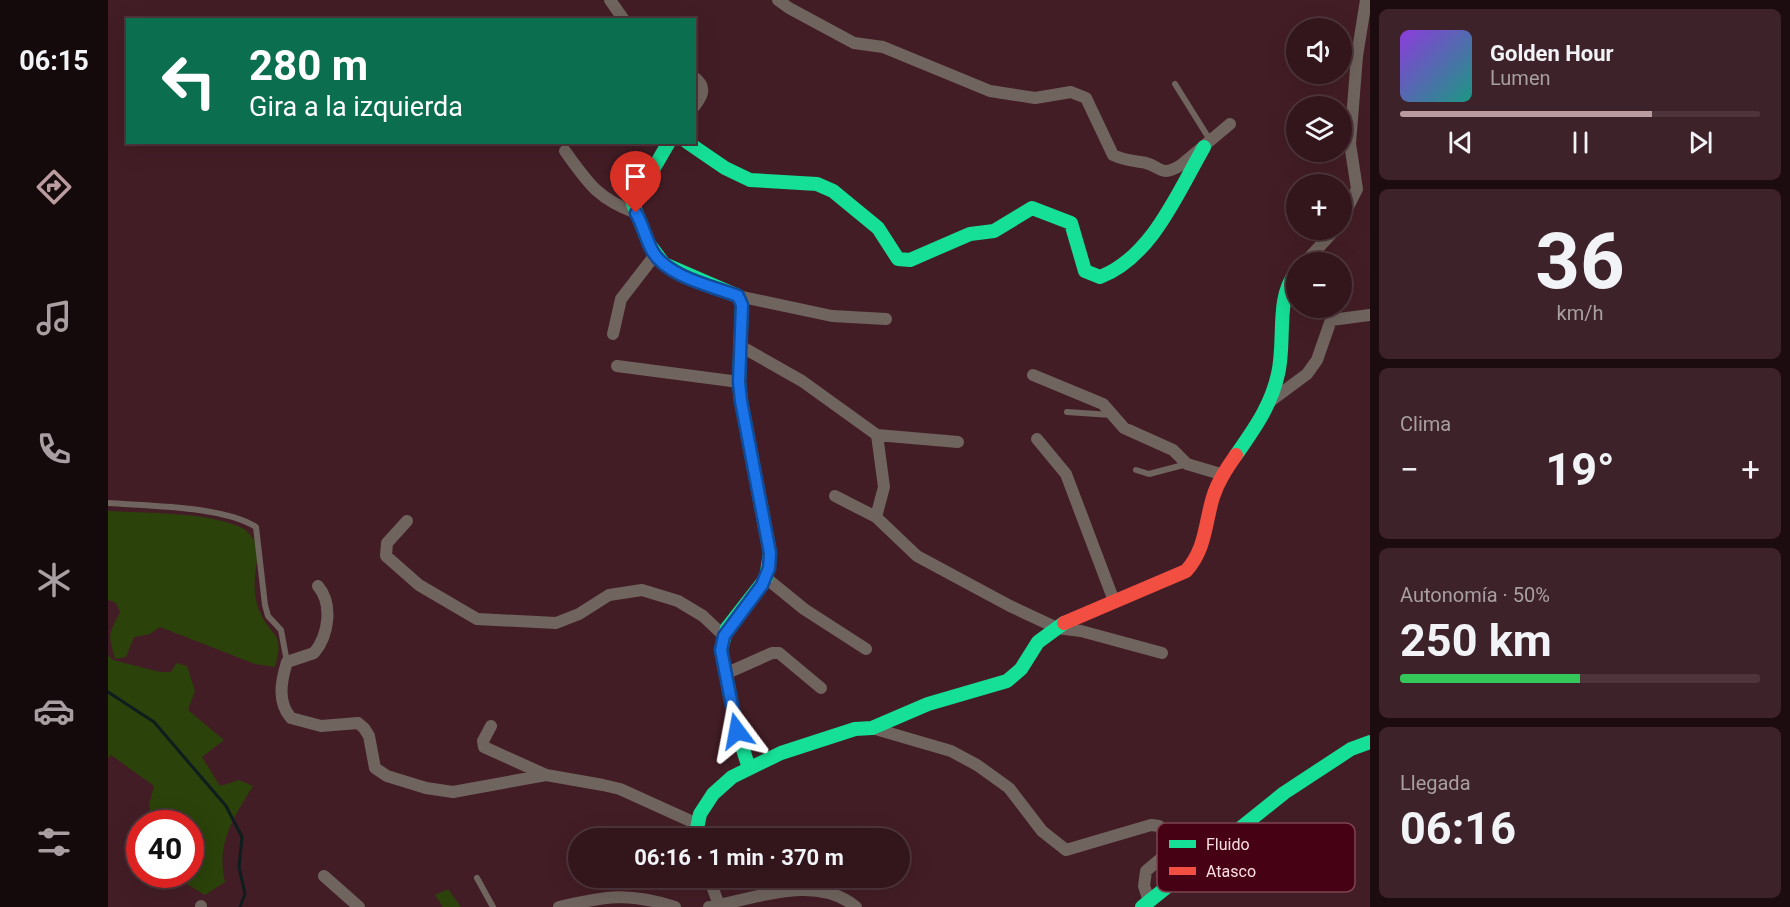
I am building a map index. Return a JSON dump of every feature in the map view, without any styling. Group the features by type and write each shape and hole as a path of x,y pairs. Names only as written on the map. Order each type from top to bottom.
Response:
{"main road":[{"path":"668,144 637,194 633,204 636,213 655,255 673,270 738,296 743,312 739,382 770,553 766,578 724,636 721,650 737,731 748,765"},
{"path":"690,144 725,168 750,180 817,184 833,191 878,228 898,259 910,260 970,234 994,231 1032,208 1041,210 1071,223 1085,271 1097,278 1111,276 1128,263 1156,227 1207,144"},
{"path":"695,828 702,807 715,792 748,765 855,729 872,728 928,704 1007,681 1021,669 1038,642 1057,628 1075,617 1186,571 1195,564 1205,537 1214,496 1275,388 1284,332 1282,297 1286,290"},
{"path":"1247,823 1284,793 1351,748 1370,742"},
{"path":"1146,904 1161,892"}],"street":[{"path":"610,0 623,18"},
{"path":"778,0 854,43 883,47 990,91 1021,98 1035,98 1063,92 1080,94 1086,98 1113,155 1131,162 1141,162 1157,170 1172,171 1230,124"},
{"path":"1352,199 1357,189 1350,144 1357,56 1366,0"},
{"path":"696,79 702,85 703,91 696,103"},
{"path":"565,151 594,190 605,200 636,213"},
{"path":"1314,252 1326,240"},
{"path":"613,334 621,299 655,255"},
{"path":"738,296 832,316 886,319"},
{"path":"1268,404 1307,374 1317,360 1331,320 1370,315"},
{"path":"742,347 802,381 877,435 958,442"},
{"path":"617,366 739,382"},
{"path":"1033,375 1103,404 1124,428 1173,450 1187,464 1224,475"},
{"path":"876,518 884,487 877,435"},
{"path":"1037,439 1066,474 1114,601"},
{"path":"835,496 876,518 917,556 953,577 1057,628 1162,653"},
{"path":"407,521 387,543 386,556 419,585 477,619 556,623 609,595 642,590 678,601 703,616 724,636"},
{"path":"766,578 804,609 866,649"},
{"path":"318,586 326,596 328,615 324,635 314,653 290,659 281,685 282,703 291,718 321,726 358,723 369,736 375,768 387,776 426,788 453,792 546,775"},
{"path":"725,674 772,653 779,653 821,688"},
{"path":"491,726 483,741 484,747 546,775 620,789 695,823"},
{"path":"872,728 951,752 977,765 1010,788 1042,831 1066,850 1151,825 1157,826"},
{"path":"1146,904 1144,886 1146,871 1157,862"},
{"path":"324,876 359,907"},
{"path":"711,888 714,906 784,891 812,891 840,898 856,907"},
{"path":"558,907 599,898 637,896 675,907"}],"lane":[{"path":"1175,84 1207,144"},
{"path":"1067,412 1113,415"},
{"path":"1136,470 1149,474 1187,464"},
{"path":"108,503 213,513 231,516 256,527 265,605 268,616 281,630 287,663"},
{"path":"477,878 493,907"}],"green space":[{"path":"108,511 197,516 231,523 244,529 260,547 255,571 257,605 264,621 278,641 275,667 255,664 160,627 150,634 134,637 126,657 115,659 110,635 120,612 116,603 108,600"},
{"path":"108,655 113,660 160,672 171,672 176,663 187,666 195,691 188,710 224,740 202,757 220,786 239,780 253,786 228,832 223,855 225,882 205,895 193,888 204,888 204,810 150,810 154,786 111,755 108,758"},
{"path":"448,889 461,907 443,907 435,895"}],"waterway":[{"path":"108,692 154,722 226,806 242,837 239,867 245,894 240,907"}],"traffic: fast":[{"path":"668,144 633,204 649,244 664,264 738,296 742,305 739,382 741,401 770,553 766,578 727,628 721,650 737,731 748,765"},
{"path":"690,144 725,168 750,180 817,184 833,191 878,228 898,259 910,260 970,234 994,231 1032,208 1071,223 1085,271 1100,277 1118,268 1135,255 1149,239 1173,203 1204,147"},
{"path":"1236,455 1261,417 1275,386 1280,361 1286,293"},
{"path":"697,828 700,814 713,794 732,777 781,753 855,729 872,728 928,704 1007,681 1021,669 1038,642 1064,623"},
{"path":"1247,823 1284,793 1351,749 1370,742"},
{"path":"1142,907 1161,892"}],"traffic: jam":[{"path":"1064,623 1186,571 1198,554 1217,486 1236,455"}],"route":[{"path":"636,213 654,254 664,264 705,284 738,296 742,305 739,382 741,401 770,553 766,578 743,611 727,628 721,650 737,731"}]}
